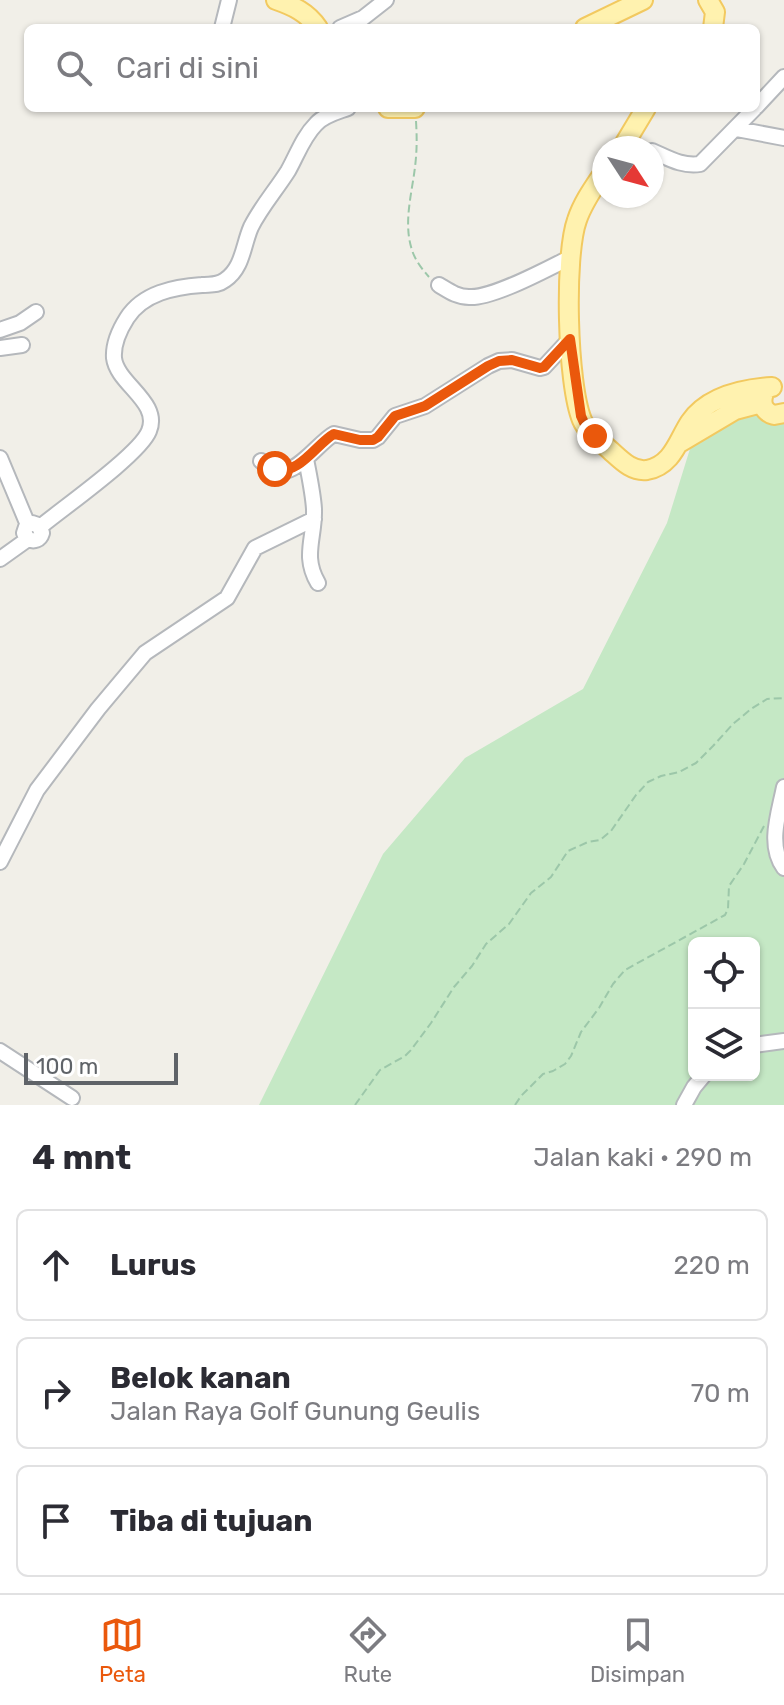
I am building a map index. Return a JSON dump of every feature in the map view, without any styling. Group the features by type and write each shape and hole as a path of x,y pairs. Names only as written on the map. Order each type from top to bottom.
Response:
{"main road":[{"path":"276,0 305,13 315,24"},
{"path":"592,24 643,0"},
{"path":"708,0 715,12 714,24"},
{"path":"630,136 644,112"},
{"path":"592,190 577,220 571,257 570,339 581,416 586,427 631,468 648,470 667,459 681,442 735,410 772,393"},
{"path":"772,393 766,411 770,414 784,413"}],"street":[{"path":"223,24 229,0"},
{"path":"349,24 363,18 386,0"},
{"path":"760,104 784,77"},
{"path":"0,559 32,530 123,460 149,432 150,412 114,361 119,334 137,305 169,290 215,285 232,274 254,221 288,170 303,140 316,123 338,112"},
{"path":"664,156 681,164 697,165 703,162 752,112"},
{"path":"737,129 784,138"},
{"path":"439,285 457,295 475,297 532,277 571,257"},
{"path":"0,330 20,323 36,312"},
{"path":"261,461 280,471 286,470 306,459 334,434 373,440 395,416 425,406 488,366 512,360 544,367 570,339"},
{"path":"0,348 22,345"},
{"path":"0,458 19,507 32,530"},
{"path":"306,459 314,507 309,558 310,568 318,583"},
{"path":"0,862 37,790 145,653 227,598 255,548 314,519"},
{"path":"784,787 776,843 777,856 784,868"},
{"path":"760,1044 784,1041"},
{"path":"0,1051 72,1098"},
{"path":"684,1105 699,1081"}],"path":[{"path":"414,112 417,139 409,218 412,249 428,276 439,285"},
{"path":"355,1105 380,1070 411,1050 486,944 509,924 531,893 551,877 568,851 600,840 611,831 648,782 696,763 751,709 767,699 784,698"},
{"path":"515,1105 543,1074 565,1064 576,1049 581,1032 625,970 725,915 729,886 760,832 778,817"}],"green space":[{"path":"731,401 784,414 784,1105 259,1105 383,854 465,758 583,689 667,523 698,423"}],"route":[{"path":"275,469 286,470 306,459 334,434 373,440 395,416 425,406 499,361 507,359 544,367 570,339 581,416 595,436"}]}
